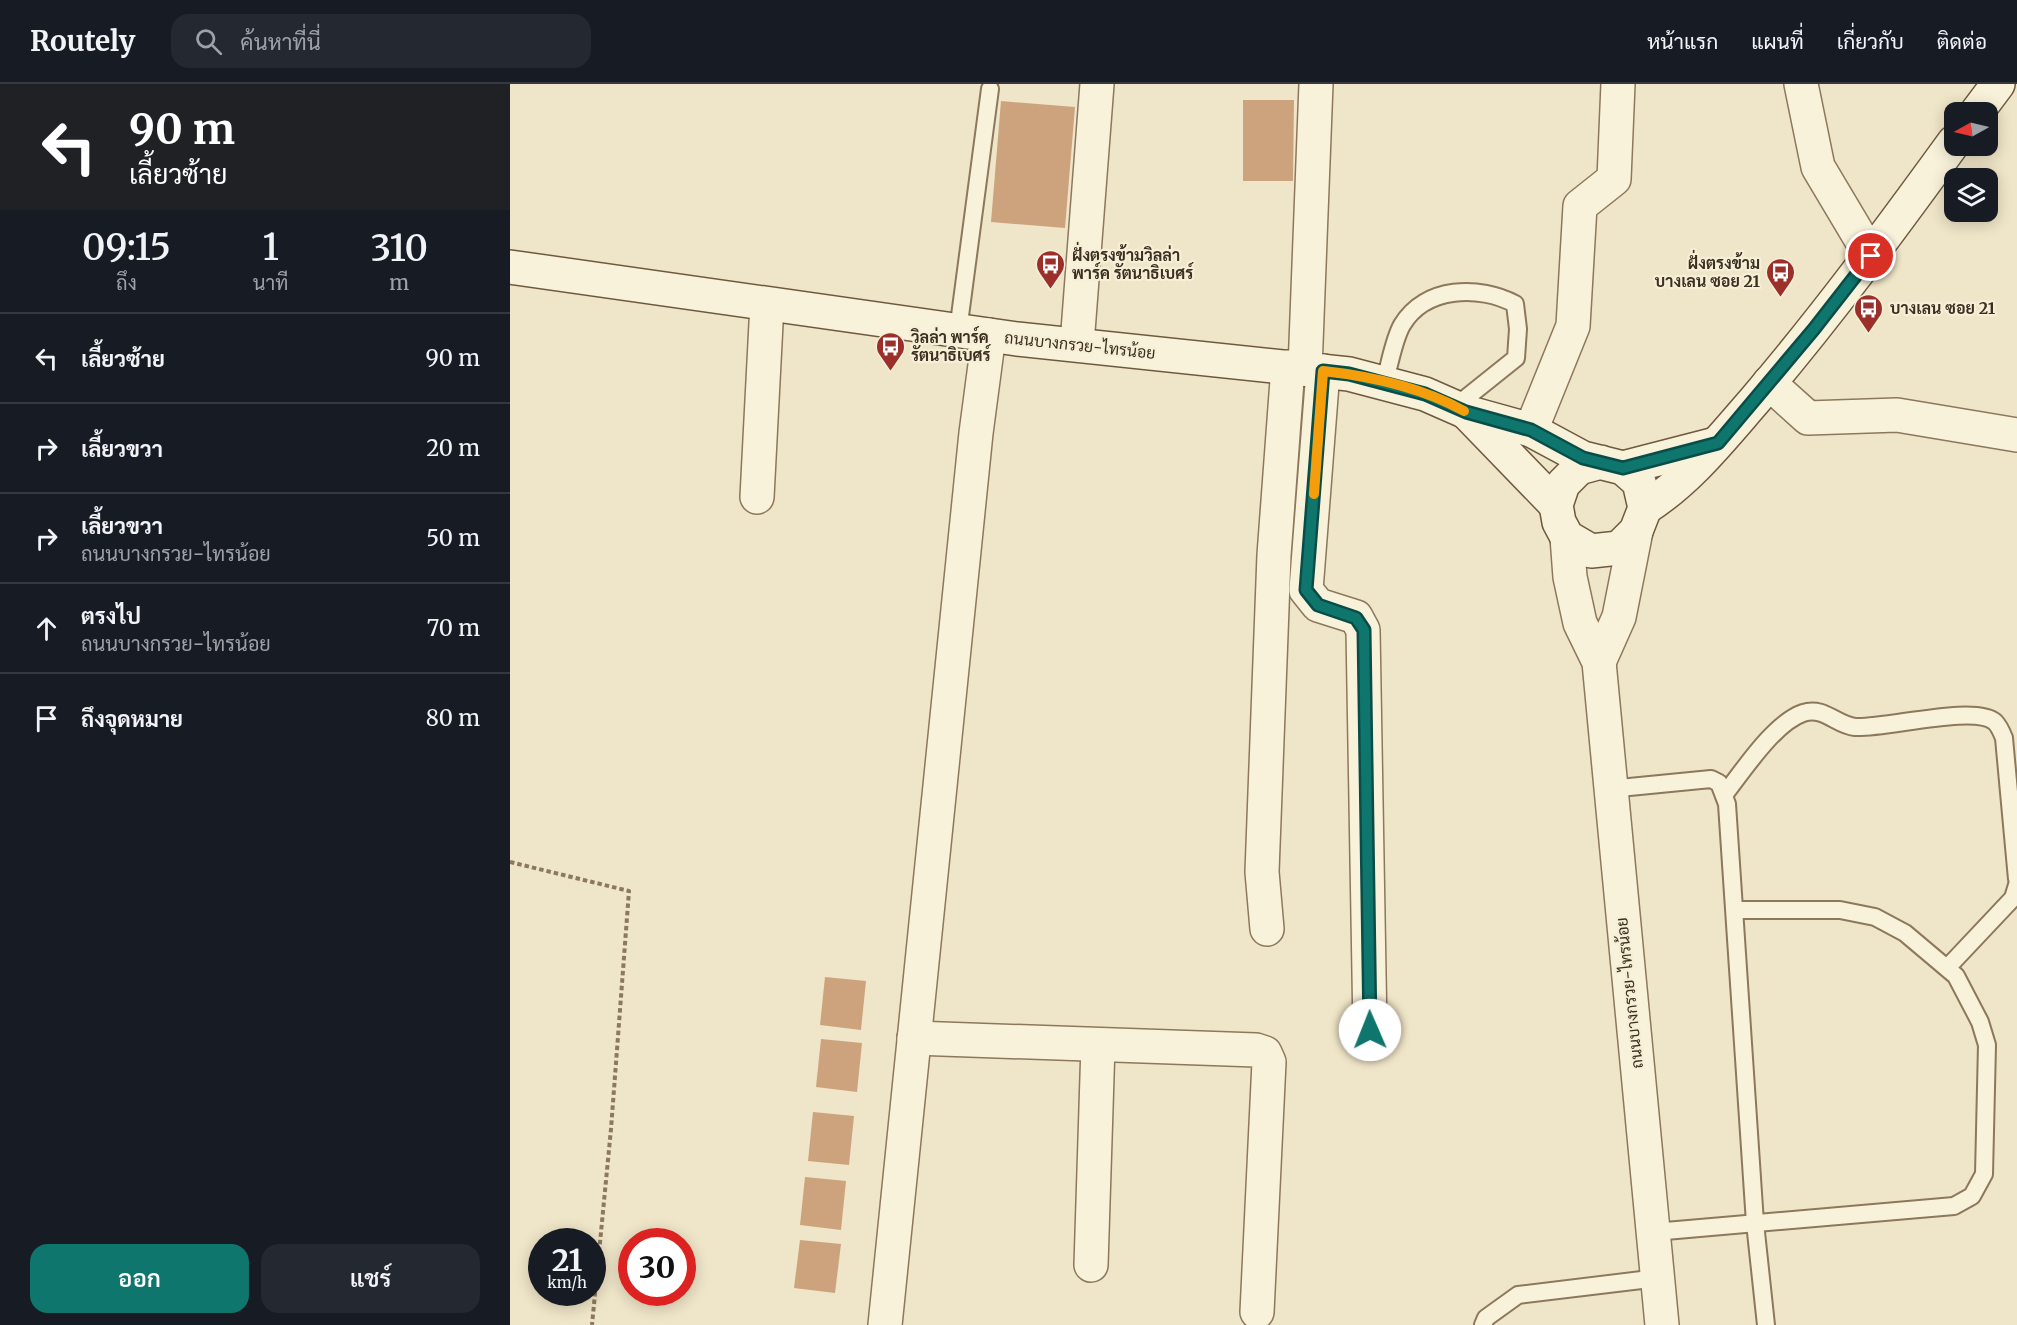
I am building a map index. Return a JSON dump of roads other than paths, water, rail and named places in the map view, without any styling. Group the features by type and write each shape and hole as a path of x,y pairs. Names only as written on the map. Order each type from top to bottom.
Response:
{"street":[{"path":"1077,345 1096,84"},
{"path":"1316,84 1305,369 1306,590 1318,605 1356,618 1364,630 1370,1030"},
{"path":"1531,430 1573,326 1580,206 1614,179 1618,84"},
{"path":"1801,84 1818,167 1871,256"},
{"path":"1984,102 1998,84"},
{"path":"1718,443 1612,465 1579,468 1563,484 1556,505 1559,522 1568,537 1591,551 1619,548 1640,519 1718,443 1769,383 1871,256 1944,156"},
{"name":"ถนนบางกรวย-ไทรน้อย","path":"510,267 974,333 1349,374 1425,394 1461,409 1531,430 1583,458 1612,465"},
{"path":"757,497 767,304"},
{"path":"885,1325 976,433 974,333"},
{"path":"1267,929 1262,872 1273,566 1305,369"},
{"path":"1769,383 1808,418 1897,415 2017,435"},
{"name":"ถนนบางกรวย-ไทรน้อย","path":"1461,409 1556,505"},
{"path":"1612,465 1639,482 1640,519"},
{"name":"ถนนบางกรวย-ไทรน้อย","path":"1599,662 1619,617 1640,519"},
{"name":"ถนนบางกรวย-ไทรน้อย","path":"1568,537 1570,576 1580,623 1599,662 1609,789 1662,1325"},
{"path":"914,1038 1256,1050 1265,1053 1269,1062 1257,1312"},
{"path":"1091,1265 1098,1045"}],"lane":[{"path":"974,333 990,89"},
{"path":"1384,383 1401,326 1413,310 1449,292 1497,294 1515,304 1518,328 1516,358 1461,409"},
{"path":"1724,795 1786,722 1804,713 1832,716 1855,727 1964,716 1985,717 1996,723 2004,738 2017,879"},
{"path":"1609,789 1711,779 1719,783 1724,795 1731,831 1755,1222 1766,1325"},
{"path":"1947,968 2013,898 2017,885"},
{"path":"1653,1232 1953,1206 1972,1196 1984,1174 1987,1045 1980,1022 1956,976 1905,933 1875,917 1840,910 1736,910"},
{"path":"1482,1325 1486,1318 1518,1295 1658,1278"}],"place":[{"name":"ฝั่งตรงข้ามวิลล่า พาร์ค รัตนาธิเบศร์","path":"1051,290"},
{"name":"ฝั่งตรงข้าม บางเลน ซอย 21","path":"1781,298"},
{"name":"บางเลน ซอย 21","path":"1869,334"},
{"name":"วิลล่า พาร์ค รัตนาธิเบศร์","path":"890,372"}]}
